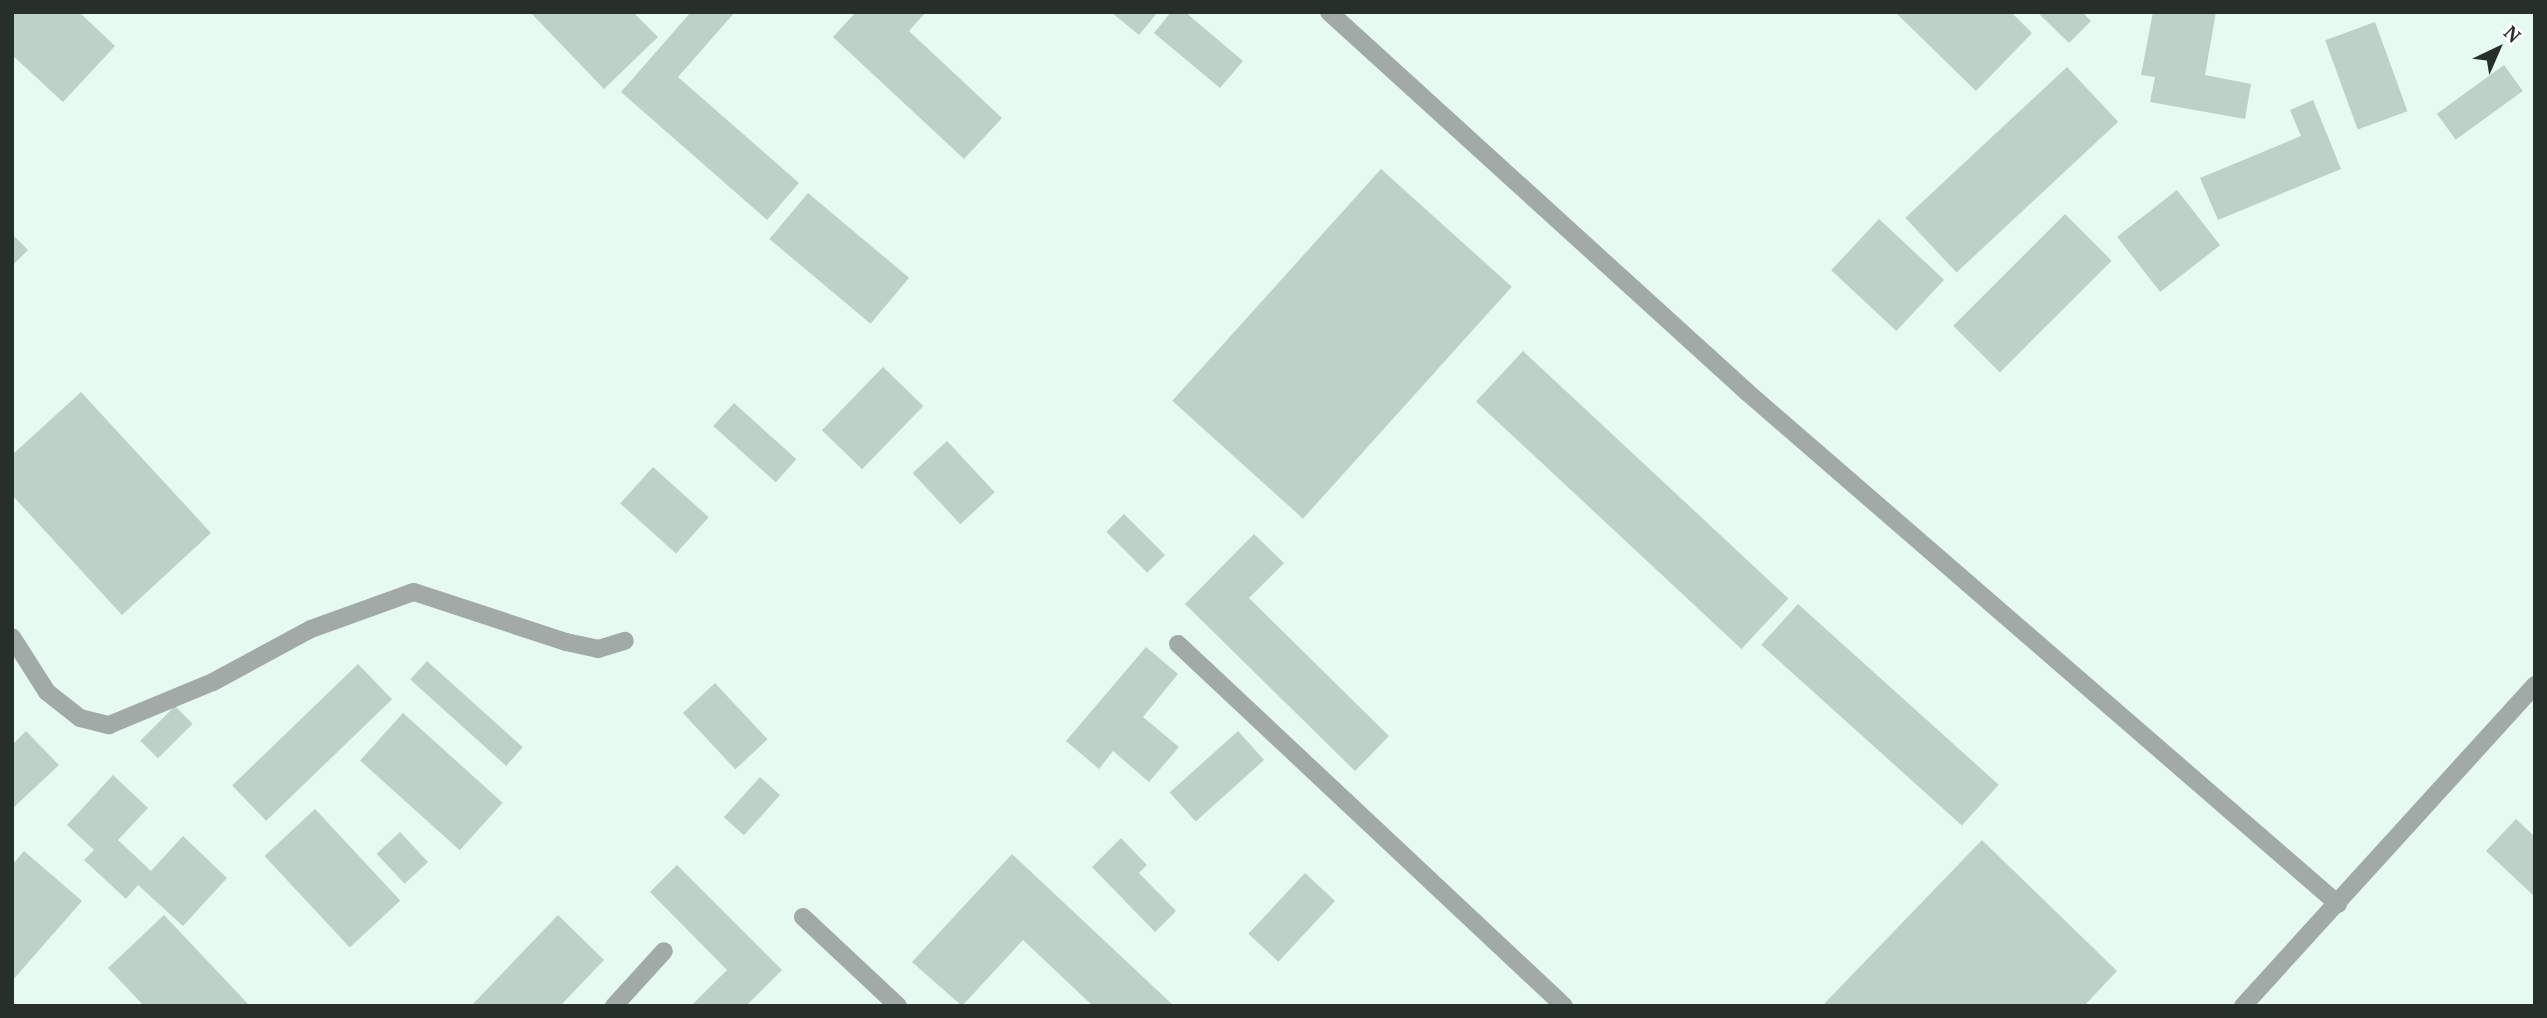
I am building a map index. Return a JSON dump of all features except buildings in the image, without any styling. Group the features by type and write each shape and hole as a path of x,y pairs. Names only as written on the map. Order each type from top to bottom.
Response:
{"street":[{"path":"1335,14 1747,392 2337,904"},
{"path":"12,637 47,692 80,718 110,725 213,682 311,629 414,592 566,642 597,649 625,641"},
{"path":"1178,643 1564,1006"},
{"path":"2243,1006 2535,685"},
{"path":"803,917 898,1006"},
{"path":"614,1006 664,951"}]}
